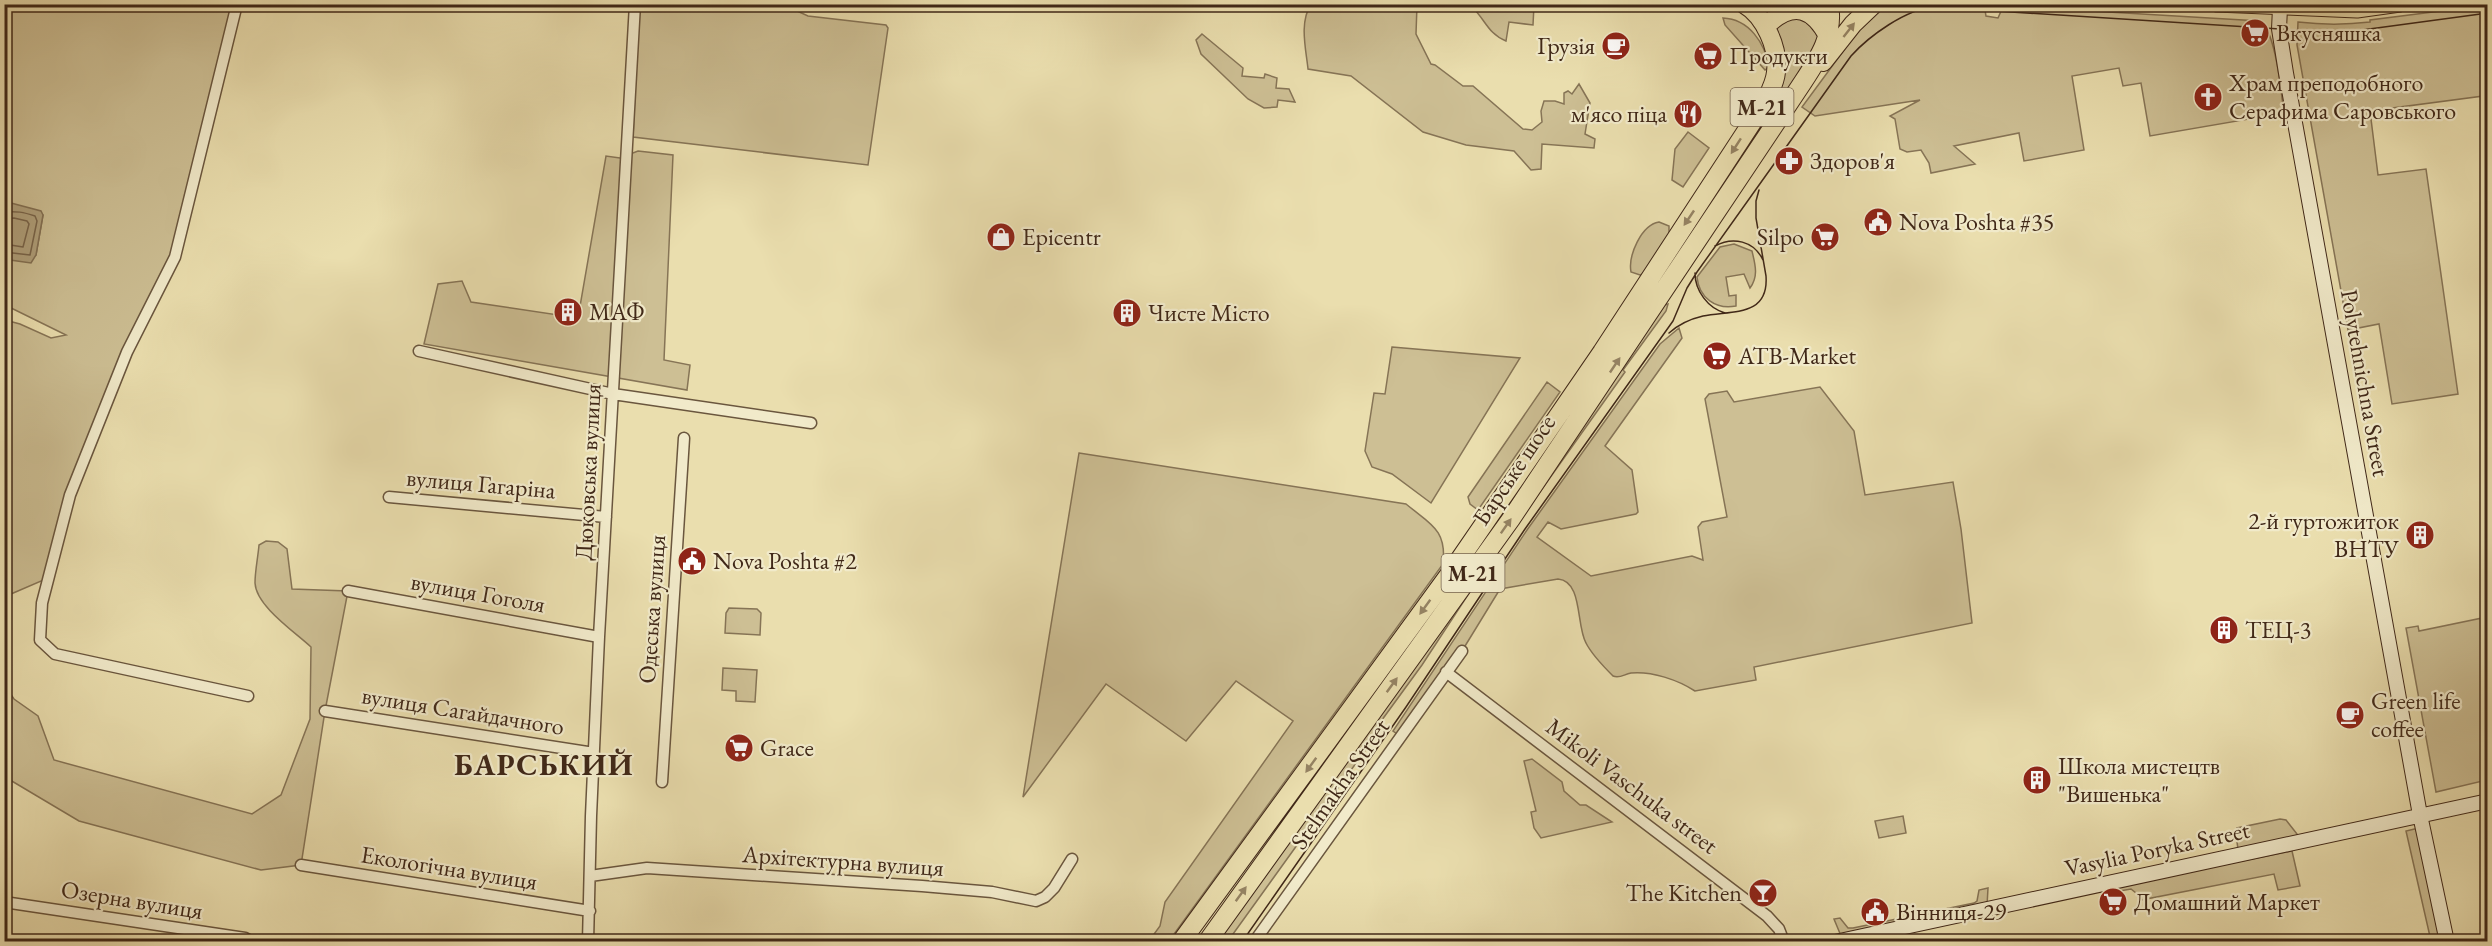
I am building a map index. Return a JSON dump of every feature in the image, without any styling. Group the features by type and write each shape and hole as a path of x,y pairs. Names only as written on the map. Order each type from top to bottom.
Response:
{"highway":[{"name":"М-21","path":"1181,942 1451,572 1602,352 1773,87 1777,61 1769,30 1744,4"},
{"path":"1769,30 1776,4"},
{"name":"М-21","path":"1799,88 1825,45 1831,20 1829,4"},
{"path":"1799,88 1853,24 1874,4"},
{"path":"1769,30 1784,11 1799,10 1814,17 1828,36"},
{"name":"Барське шосе","path":"1207,942 1511,519 1799,88"}],"main road":[{"path":"2216,4 2357,10 2400,4"}],"street":[{"path":"237,4 175,258 127,352 70,495 42,603 40,640 55,654 248,696"},
{"name":"Дюковська вулиця","path":"588,942 599,637 635,4"},
{"name":"Polytehnichna Street","path":"2280,8 2279,29 2286,73 2420,815 2447,942"},
{"path":"419,351 613,394 811,423"},
{"name":"Одеська вулиця","path":"662,782 684,438"},
{"name":"вулиця Гагаріна","path":"389,497 606,517"},
{"name":"вулиця Гоголя","path":"348,591 599,637"},
{"name":"Stelmakha Street","path":"1254,942 1462,651"},
{"name":"Mikoli Vaschuka street","path":"1446,672 1767,916 1779,929 1784,942"},
{"name":"вулиця Сагайдачного","path":"325,711 594,753"},
{"name":"Vasylia Poryka Street","path":"1836,942 2487,801"},
{"name":"Архітектурна вулиця","path":"590,876 646,868 980,891 1035,902 1046,897 1054,888 1072,859"},
{"name":"Екологічна вулиця","path":"301,865 590,911"},
{"name":"Озерна вулиця","path":"4,902 245,938 252,942"}],"shaded area":[{"path":"1311,4 1417,5 1416,34 1431,64 1463,86 1473,86 1523,129 1532,130 1542,122 1541,111 1544,101 1564,104 1564,93 1568,91 1572,94 1579,84 1590,103 1585,134 1595,139 1594,148 1542,144 1541,169 1531,170 1514,151 1466,145 1423,132 1351,76 1308,69 1304,28 1307,11"},
{"path":"1984,4 1986,16 1998,18 2002,9 2008,6 2260,21 2266,27 2274,49 2284,113 2150,136 2141,83 2123,86 2119,68 2072,76 2084,150 2024,161 2019,133 1954,146 1975,164 1931,173 1929,163 1921,150 1907,152 1900,149 1895,119 1890,116 1920,100 1815,116 1802,107 1844,50 1842,48 1882,5"},
{"path":"5,5 237,5 175,257 127,352 70,495 48,583 41,581 11,594 4,582 5,320 51,338 66,335 5,305 5,255 36,255 43,215 6,208 5,223"},
{"path":"639,5 784,5 808,16 886,25 888,28 868,165 633,137"},
{"path":"916,5 1071,5 1055,10"},
{"path":"1199,5 1302,5 1290,11 1220,6 1219,9"},
{"path":"1465,5 1534,5 1533,25 1509,22 1506,41 1491,30 1472,7 1469,9"},
{"path":"2480,6 2488,70 2487,75 2481,80 2483,96 2370,111 2378,175 2426,169 2458,394 2392,404 2379,324 2348,330 2297,45 2298,22 2361,23"},
{"path":"1723,18 1741,23 1754,34 1764,49 1769,67 1765,70 1725,25"},
{"path":"1800,18 1816,29 1820,38 1777,111 1770,107 1772,34 1782,20"},
{"path":"1202,34 1243,68 1242,76 1264,78 1265,74 1277,78 1276,88 1289,89 1295,102 1278,100 1277,107 1264,108 1248,99 1201,54 1196,40"},
{"path":"1688,132 1709,148 1683,187 1672,180 1675,149"},
{"path":"638,151 673,155 664,360 690,365 687,390 424,344 438,284 462,281 471,302 578,318 606,156 620,158"},
{"path":"1659,222 1669,226 1669,236 1643,274 1631,272 1637,242 1647,229"},
{"path":"1734,244 1752,251 1756,270 1755,279 1750,288 1744,274 1726,277 1729,296 1736,295 1736,306 1729,307 1710,301 1701,291 1697,277 1720,247"},
{"path":"1668,304 1666,311 1623,370 1625,372 1520,520 1664,305"},
{"path":"1679,328 1682,338 1605,446 1632,470 1638,512 1561,529 1548,522 1537,537 1591,576 1692,556 1703,560 1698,527 1702,522 1727,517 1705,399 1709,394 1727,391 1734,402 1820,387 1854,431 1865,495 1953,482 1972,623 1754,667 1756,680 1695,691 1681,683 1656,675 1631,673 1618,677 1613,676 1586,643 1578,605 1572,587 1566,582 1558,579 1500,589 1462,651 1400,736 1393,731 1527,530 1660,344"},
{"path":"1392,347 1520,358 1431,503 1392,474 1372,467 1365,451 1374,393 1385,394"},
{"path":"1547,382 1560,392 1478,510 1470,504 1468,497"},
{"path":"1079,453 1406,504 1435,528 1444,552 1443,564 1169,941 1149,941 1160,926 1165,902 1293,721 1236,681 1186,741 1106,684 1023,797"},
{"path":"266,541 278,542 287,549 292,589 348,591 325,711 301,865 261,870 79,821 5,777 4,684 14,699 38,716 54,760 252,814 281,795 310,719 311,647 269,609 257,592 255,578 259,545"},
{"path":"1477,581 1422,665 1379,724 1382,727 1228,941 1215,942"},
{"path":"729,608 757,609 761,613 760,635 725,633 726,613"},
{"path":"2487,617 2487,780 2436,792 2406,628 2418,626 2419,631"},
{"path":"723,668 757,670 755,702 736,701 736,691 722,690"},
{"path":"1532,759 1562,782 1564,791 1580,805 1586,805 1612,822 1541,838 1534,828 1531,812 1536,811 1524,761"},
{"path":"1903,816 1906,833 1879,838 1875,821"},
{"path":"2280,819 2286,820 2297,834 2297,838 2238,849 2237,828"},
{"path":"2423,827 2447,941 2431,941 2406,831"},
{"path":"2292,851 2300,886 2278,890 2274,874 2141,900 2141,897 2131,889 2114,892 2113,887"},
{"path":"1988,888 1987,906 1841,936 1834,919 1840,918 1848,928 1853,928 1974,903 1977,901 1979,890"}],"water":[{"path":"11,203 41,211 43,215 36,255 31,263 10,260 5,255 6,208"}],"tram line":[{"path":"1242,942 1406,707 1525,529 1673,321 1687,288 1697,272 1851,56 1878,32 1900,18 1934,7 2326,32 2347,32 2488,13"},
{"path":"1669,333 1681,324 1703,316 1746,310 1755,306 1761,299 1765,290 1766,276 1756,218 1756,201 1759,190"},
{"path":"1715,246 1729,241 1742,242 1754,248 1763,260"},
{"path":"1695,273 1697,286 1704,298 1713,307 1725,313"}],"place":[{"name":"Вкусняшка","path":"2255,33"},
{"name":"Грузія","path":"1616,46"},
{"name":"Продукти","path":"1708,56"},
{"name":"Храм преподобного Серафима Саровського","path":"2208,97"},
{"name":"м'ясо піца","path":"1688,114"},
{"name":"Здоров'я","path":"1789,161"},
{"name":"Nova Poshta #35","path":"1878,222"},
{"name":"Epicentr","path":"1001,237"},
{"name":"Silpo","path":"1825,237"},
{"name":"МАФ","path":"568,312"},
{"name":"Чисте Місто","path":"1127,313"},
{"name":"ATB-Market","path":"1717,356"},
{"name":"2-й гуртожиток ВНТУ","path":"2420,535"},
{"name":"Nova Poshta #2","path":"692,561"},
{"name":"ТЕЦ-3","path":"2224,630"},
{"name":"Green life coffee","path":"2350,715"},
{"name":"Grace","path":"739,748"},
{"name":"Школа мистецтв \"Вишенька\"","path":"2037,780"},
{"name":"The Kitchen","path":"1763,893"},
{"name":"Домашний Маркет","path":"2113,902"},
{"name":"Вінниця-29","path":"1875,912"}],"district":[{"name":"БАРСЬКИЙ","path":"544,765"}]}
